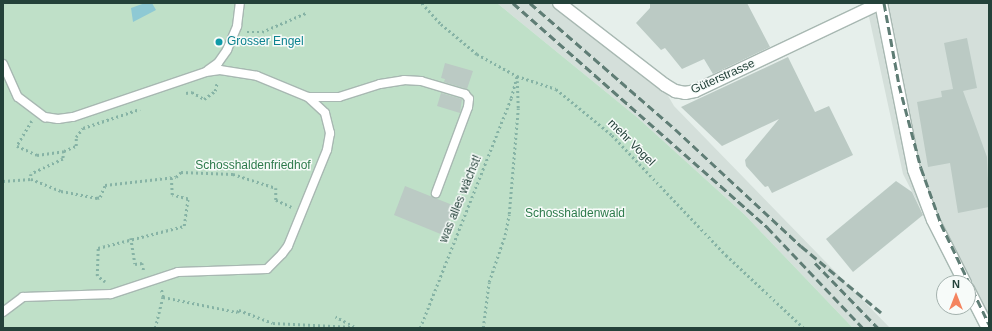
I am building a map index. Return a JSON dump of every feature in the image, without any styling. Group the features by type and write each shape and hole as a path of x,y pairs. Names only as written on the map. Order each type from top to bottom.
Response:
{"street":[{"name":"Güterstrasse","path":"559,3 665,85 675,91 685,93 695,91 880,3"},
{"path":"880,3 914,170 933,220 961,275"},
{"path":"976,305 988,328"}],"lane":[{"path":"206,72 223,57 236,30 240,3"},
{"path":"3,64 14,90 23,103 38,114 58,119 84,114 206,72 220,70 248,73 308,97 325,113 330,133 327,150 302,212 282,254 267,269 255,271 190,270 157,277 111,294 30,296 13,302 3,312"},
{"path":"308,97 339,97 380,84 404,80 421,82 465,94 469,100 468,107 436,193"}],"path":[{"name":"mehr Vogel","path":"422,3 441,24 477,54 517,76 556,89 612,135 726,255 804,328"},
{"path":"236,30 262,32 306,13"},
{"path":"179,95 192,92 204,100 215,91 217,76"},
{"path":"483,328 489,282 505,235 509,214 518,108 517,76"},
{"name":"was alles wächst!","path":"420,328 511,98 517,76"},
{"path":"33,119 17,146 37,155 64,151 76,146 76,136 83,128 142,108"},
{"path":"31,179 31,174 63,159 64,151"},
{"path":"3,181 31,179 61,191 97,198 100,197 105,185 171,178 181,172 233,174 276,188 276,200 302,212"},
{"path":"111,294 109,285 97,276 98,248 131,238 184,226 188,199 172,195 171,178"},
{"path":"131,238 135,264 142,263 146,282"},
{"path":"155,328 163,297 157,277"},
{"path":"163,297 237,312 239,310 273,323 354,327 335,317"}],"shaded area":[{"path":"497,3 553,3 664,89 674,106 890,328 853,328 745,215 638,118"},
{"path":"866,3 989,3 989,328 976,300 976,275 955,275 903,174"}],"green space":[{"name":"Schosshaldenfriedhof","path":"3,3 497,3 638,118 745,215 853,328 3,328"}],"water":[{"path":"145,3 152,3 156,10 133,22 131,8"}],"building":[{"path":"650,3 747,3 770,47 713,74 704,59 682,69 665,48 661,50 636,23 650,8"},
{"path":"967,38 977,88 963,91 987,157 989,207 958,213 950,163 928,167 917,102 942,97 941,91 953,89 944,43"},
{"path":"788,57 815,112 829,106 853,155 772,193 768,186 765,187 746,166 745,160 779,119 722,146 681,107"},
{"path":"445,63 473,71 467,89 444,82 445,79 441,78"},
{"path":"441,93 462,99 460,113 437,106"},
{"path":"896,181 912,192 923,215 853,272 826,239"},
{"path":"405,186 455,206 443,235 394,215"}],"railway":[{"path":"513,3 767,227 863,328"},
{"path":"530,3 675,129 801,246 884,315"},
{"path":"884,3 899,85 921,168 941,224 989,324"},
{"path":"815,263 878,328"}],"place":[{"name":"Grosser Engel","path":"219,42"}],"park label":[{"name":"Schosshaldenwald","path":"575,214"}]}
